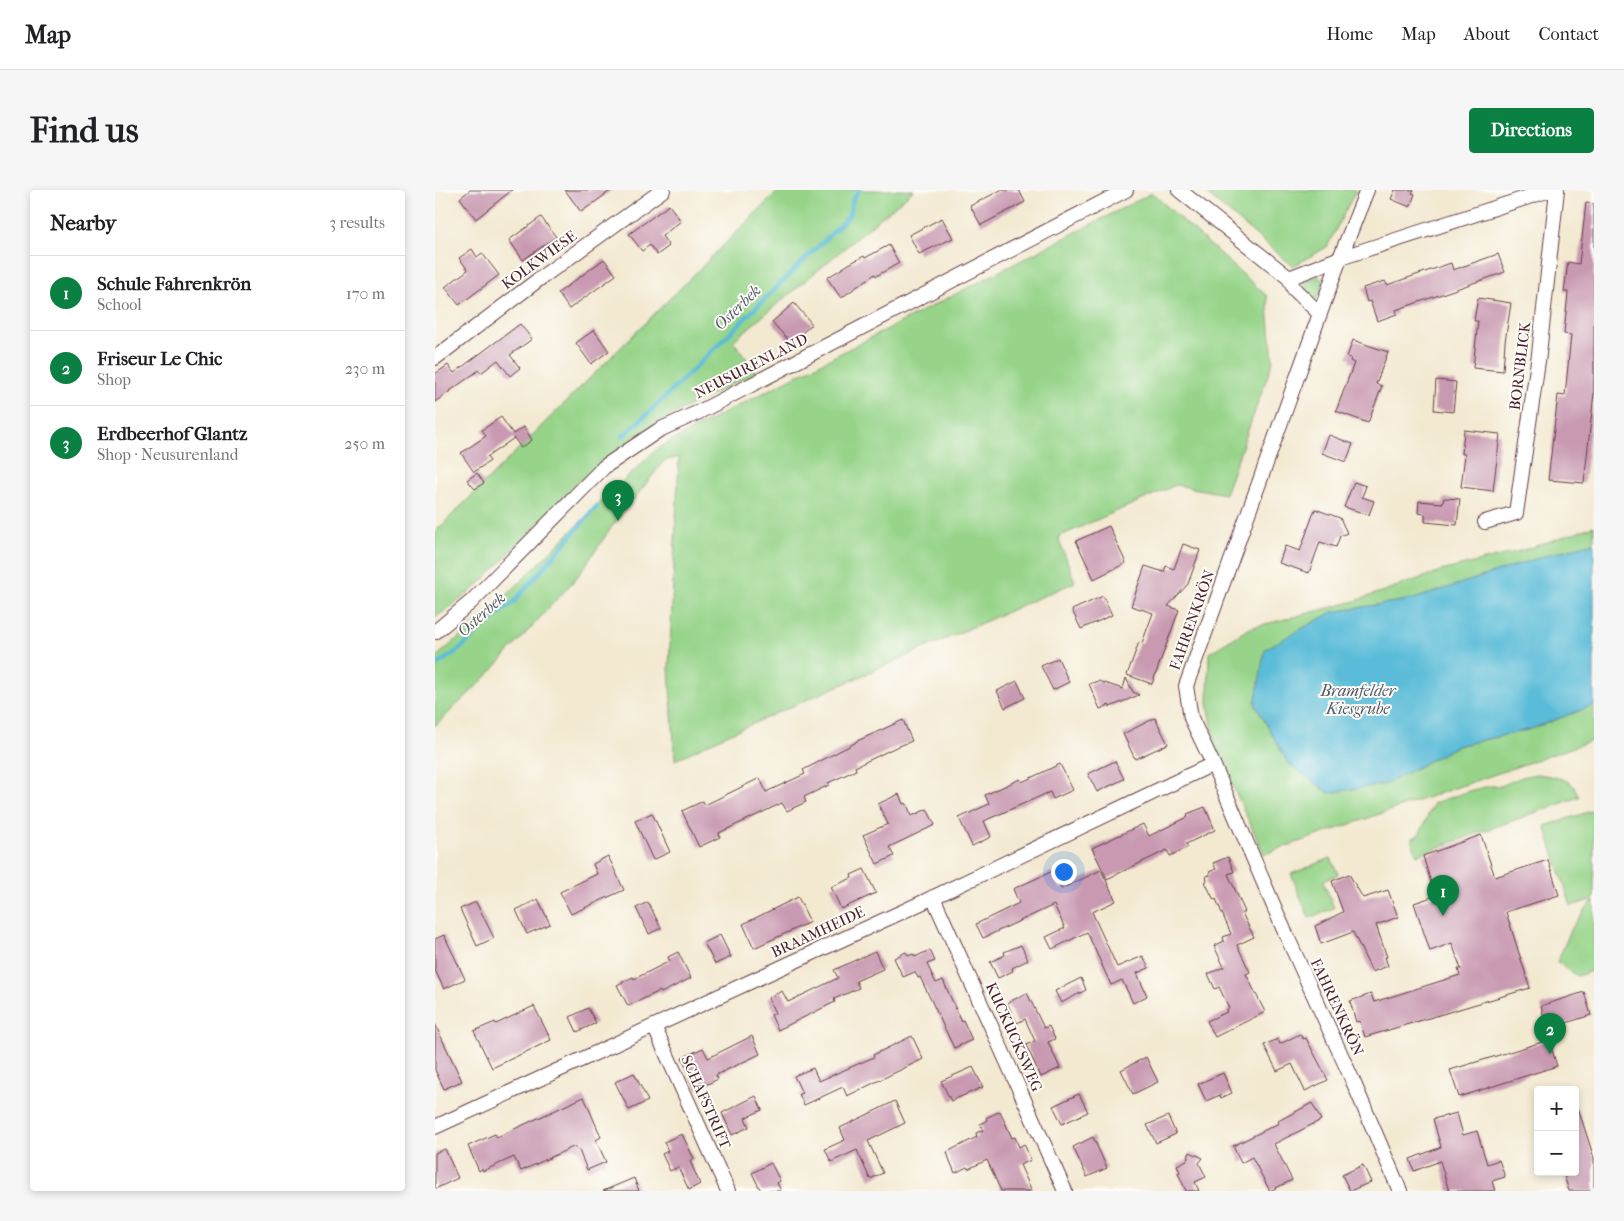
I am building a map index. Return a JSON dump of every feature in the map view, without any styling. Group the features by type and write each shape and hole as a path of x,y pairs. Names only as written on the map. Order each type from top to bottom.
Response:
{"street":[{"name":"KOLKWIESE","path":"435,358 542,277 663,190"},
{"name":"NEUSURENLAND","path":"435,632 477,596 604,467 659,430 699,412 1126,190"},
{"path":"1179,190 1289,278 1294,289 1320,314"},
{"name":"FAHRENKRÖN","path":"1367,190 1340,258 1186,686 1191,718 1213,764 1284,930 1353,1079 1400,1191"},
{"path":"1289,278 1340,258 1550,190"},
{"name":"BORNBLICK","path":"1485,522 1516,513 1539,354 1557,190"},
{"name":"BRAAMHEIDE","path":"435,1128 933,897 1213,764"},
{"name":"KUCKUCKSWEG","path":"933,897 1065,1191"},
{"name":"SCHAFSTRIFT","path":"654,1026 728,1191"}],"green space":[{"path":"779,190 914,190 733,341 757,372 661,422 606,458 557,503 480,583 435,618 435,532"},
{"path":"1202,190 1356,190 1327,247 1293,266"},
{"path":"1152,193 1267,296 1273,361 1225,494 1176,485 1058,537 1075,582 720,738 675,760 669,667 679,457 664,461 611,528 578,576 485,678 435,726 435,658 500,602 584,518 657,449"},
{"path":"1318,276 1324,281 1323,287 1320,295 1313,299 1303,288 1305,282"},
{"path":"1594,526 1594,543 1554,553 1414,599 1332,612 1386,784 1457,746 1531,729 1594,705 1594,740 1264,854 1217,752 1208,704 1209,653 1250,628 1352,602 1441,571 1524,550"},
{"path":"1536,774 1566,780 1573,785 1579,797 1417,855 1411,839 1417,836 1422,829 1434,803 1472,790 1490,786 1501,786 1522,777"},
{"path":"1594,810 1594,899 1571,906 1545,826"},
{"path":"1331,858 1338,874 1323,881 1334,908 1309,918 1291,874"},
{"path":"1594,901 1594,970 1577,976 1557,962 1572,928 1590,903"}],"water":[{"name":"Bramfelder Kiesgrube","path":"1594,543 1594,705 1531,729 1457,746 1386,784 1329,793 1288,763 1255,704 1265,649 1332,612 1414,599 1554,553"}],"building":[{"path":"470,190 512,190 476,219 460,198"},
{"path":"565,190 612,190 581,212"},
{"path":"1001,190 1019,190 1025,202 981,225 970,206"},
{"path":"1395,190 1414,190 1412,193 1415,194 1410,207 1391,199"},
{"path":"1586,203 1594,204 1594,393 1584,483 1548,480 1558,395 1565,396 1571,335 1564,334 1568,292 1564,292 1568,262 1579,264"},
{"path":"669,205 681,221 662,236 669,246 657,255 650,245 642,251 629,234"},
{"path":"541,217 556,237 523,260 509,240"},
{"path":"942,218 953,238 919,254 909,235"},
{"path":"889,245 899,263 876,276 875,274 841,298 827,278 864,256 865,258"},
{"path":"472,249 477,257 482,253 499,275 459,305 445,287 468,270 459,258"},
{"path":"1498,254 1505,272 1396,310 1397,314 1377,321 1370,301 1367,302 1363,288 1385,281 1387,285 1451,263 1453,270"},
{"path":"604,259 616,275 569,309 558,293"},
{"path":"1478,298 1511,303 1503,371 1473,368 1478,321 1474,321"},
{"path":"794,303 812,324 791,343 772,322"},
{"path":"520,324 532,339 510,355 520,368 510,376 498,360 481,373 479,370 435,402 435,374 448,365 454,373"},
{"path":"594,330 609,351 591,364 576,343"},
{"path":"1353,340 1388,352 1376,384 1382,386 1368,423 1336,411 1354,363 1350,361 1351,358 1347,357"},
{"path":"1436,380 1456,382 1453,412 1434,410"},
{"path":"501,417 513,434 524,427 532,440 521,448 514,438 487,457 490,461 474,472 461,453 486,436 482,430"},
{"path":"1464,430 1500,434 1493,491 1461,487 1465,454 1462,454"},
{"path":"1329,435 1353,444 1346,462 1322,453"},
{"path":"477,473 484,483 475,489 467,480"},
{"path":"1354,482 1366,486 1362,497 1374,501 1369,515 1344,507"},
{"path":"1444,498 1460,499 1457,525 1425,522 1425,514 1418,513 1419,501 1443,503"},
{"path":"1315,509 1340,518 1347,533 1340,536 1336,547 1320,542 1309,573 1279,563 1285,546 1300,551"},
{"path":"1109,526 1126,563 1094,579 1076,541"},
{"path":"1183,544 1200,550 1188,584 1168,606 1179,610 1152,684 1127,675 1139,642 1142,643 1153,613 1131,606 1145,566 1164,572 1166,566 1174,569"},
{"path":"1103,596 1112,615 1081,629 1072,610"},
{"path":"1058,658 1069,682 1053,690 1041,666"},
{"path":"1126,678 1133,692 1139,695 1100,709 1089,684 1098,681 1123,689"},
{"path":"1017,681 1025,698 1005,708 997,691"},
{"path":"1155,718 1168,744 1135,759 1123,734"},
{"path":"903,720 912,741 855,767 856,770 804,797 806,802 787,811 782,803 719,833 720,837 699,847 682,811 703,801 705,805 760,778 766,792 805,774 803,770 855,742"},
{"path":"1115,761 1124,779 1097,792 1088,774"},
{"path":"1060,764 1073,790 1053,799 1050,792 984,821 991,837 972,846 959,818 989,804 985,795 1020,779 1022,782"},
{"path":"899,794 903,804 906,803 912,816 927,809 935,825 889,847 894,856 877,864 863,835 888,824 878,804"},
{"path":"1205,807 1215,830 1186,844 1188,847 1170,856 1167,850 1107,879 1092,848 1143,824 1149,836 1188,817 1187,814"},
{"path":"652,813 670,852 653,860 635,821"},
{"path":"1481,835 1495,877 1548,860 1559,895 1506,912 1530,988 1365,1037 1360,1021 1356,1022 1350,1001 1371,994 1374,1002 1460,975 1458,969 1461,969 1452,943 1430,951 1414,903 1435,896 1423,856"},
{"path":"608,856 624,890 571,914 560,892 597,874 593,864"},
{"path":"1228,857 1234,872 1228,874 1245,912 1242,913 1254,937 1237,945 1250,972 1246,974 1265,1012 1215,1037 1207,1021 1227,1012 1226,1010 1229,1008 1219,987 1215,989 1208,974 1224,967 1214,946 1224,941 1223,937 1231,934 1216,899 1214,900 1205,882 1207,881 1206,876 1210,875 1209,872 1216,869 1213,863"},
{"path":"864,869 876,893 841,909 831,887 852,878 851,875"},
{"path":"1101,870 1116,901 1092,912 1117,967 1143,956 1149,968 1137,973 1147,996 1133,1003 1122,980 1111,985 1087,932 1052,949 1046,937 1065,928 1054,905 983,938 976,924 1019,903 1013,889 1053,871 1061,889"},
{"path":"1349,874 1363,898 1388,890 1398,917 1376,925 1387,957 1385,957 1388,966 1372,972 1353,932 1321,944 1315,926 1343,912 1332,881"},
{"path":"798,897 810,922 754,948 743,924"},
{"path":"538,899 550,924 527,934 516,910"},
{"path":"476,902 494,938 477,946 460,909"},
{"path":"648,902 661,928 649,934 636,908"},
{"path":"444,935 465,979 444,989 435,970 435,939"},
{"path":"720,935 731,957 715,964 704,943"},
{"path":"1021,945 1028,960 1012,968 1013,971 998,978 990,962 1005,955 1004,952"},
{"path":"930,950 935,961 927,964 936,983 943,980 961,1021 963,1020 972,1040 954,1048 920,977 918,978 915,972 903,977 894,958 906,952 908,956 913,954 915,957"},
{"path":"875,951 883,969 856,981 859,988 834,999 835,1002 778,1030 771,1015 775,1013 768,998 782,991 788,1002 838,978 834,970"},
{"path":"678,952 691,978 661,993 660,991 628,1006 617,985 633,977 634,979 670,961 668,957"},
{"path":"1081,978 1086,990 1061,1003 1055,991"},
{"path":"1584,992 1591,1015 1547,1029 1541,1006"},
{"path":"1027,993 1044,1028 1049,1026 1055,1039 1048,1042 1060,1068 1041,1077 1026,1045 1035,1041 1025,1019 1017,1023 1007,1003"},
{"path":"534,1006 551,1040 492,1068 474,1031 495,1022 496,1024"},
{"path":"588,1008 596,1023 577,1032 570,1017"},
{"path":"435,1024 462,1081 444,1089 435,1070"},
{"path":"1300,1034 1303,1039 1306,1038 1328,1080 1305,1091 1292,1064 1277,1071 1264,1045 1278,1039 1280,1044"},
{"path":"752,1036 760,1054 716,1075 718,1079 697,1089 682,1058 703,1048 708,1058"},
{"path":"912,1036 923,1059 847,1096 843,1087 804,1105 799,1094 802,1093 794,1076 813,1068 819,1081 874,1057 873,1055"},
{"path":"1549,1040 1557,1066 1459,1097 1450,1070"},
{"path":"1146,1057 1158,1082 1133,1094 1121,1070"},
{"path":"973,1067 983,1087 951,1101 941,1081"},
{"path":"634,1073 648,1101 629,1110 615,1082"},
{"path":"1223,1073 1232,1093 1221,1098 1220,1095 1206,1101 1198,1084"},
{"path":"1079,1094 1088,1112 1062,1124 1053,1106"},
{"path":"756,1096 762,1110 745,1118 749,1127 732,1135 722,1113"},
{"path":"584,1097 601,1137 596,1140 606,1162 587,1170 578,1148 576,1149 575,1146 521,1171 514,1157 479,1171 468,1146 495,1134 497,1137"},
{"path":"895,1101 905,1123 868,1141 883,1173 870,1179 857,1150 831,1162 825,1149 845,1140 840,1128"},
{"path":"1312,1103 1321,1120 1274,1144 1292,1180 1270,1191 1252,1157 1241,1163 1233,1146 1279,1123 1278,1121"},
{"path":"1000,1111 1012,1138 1015,1137 1019,1147 1024,1144 1031,1160 1020,1165 1032,1191 1001,1191 987,1160 955,1173 950,1161 947,1152 977,1137 976,1133 983,1130 980,1124 987,1120 986,1118"},
{"path":"1579,1111 1594,1158 1594,1191 1569,1191 1564,1176 1579,1176"},
{"path":"1457,1113 1463,1135 1477,1131 1487,1164 1499,1160 1505,1177 1492,1181 1495,1191 1449,1191 1440,1161 1414,1171 1410,1159 1441,1147 1433,1119"},
{"path":"1168,1116 1176,1134 1156,1143 1147,1125"},
{"path":"682,1134 694,1159 690,1161 700,1184 689,1190 678,1167 670,1171 662,1154 668,1151 664,1142"},
{"path":"1093,1137 1107,1168 1087,1177 1073,1147"},
{"path":"445,1149 458,1178 435,1189 435,1153"},
{"path":"1190,1152 1203,1158 1199,1163 1206,1177 1195,1182 1199,1191 1186,1191 1178,1173 1180,1172 1177,1165 1187,1160"},
{"path":"771,1163 780,1181 777,1183 781,1191 761,1191 752,1173"},
{"path":"1363,1165 1371,1182 1350,1191 1342,1175"},
{"path":"634,1178 639,1191 603,1191"}],"waterway":[{"name":"Osterbek","path":"623,436 654,408 849,216 853,199 859,190"},
{"name":"Osterbek","path":"435,666 460,649 488,622 513,603 597,506"}],"place":[{"name":"Erdbeerhof Glantz","path":"618,521"},
{"name":"Schule Fahrenkrön","path":"1443,916"},
{"name":"Friseur Le Chic","path":"1550,1054"}]}
